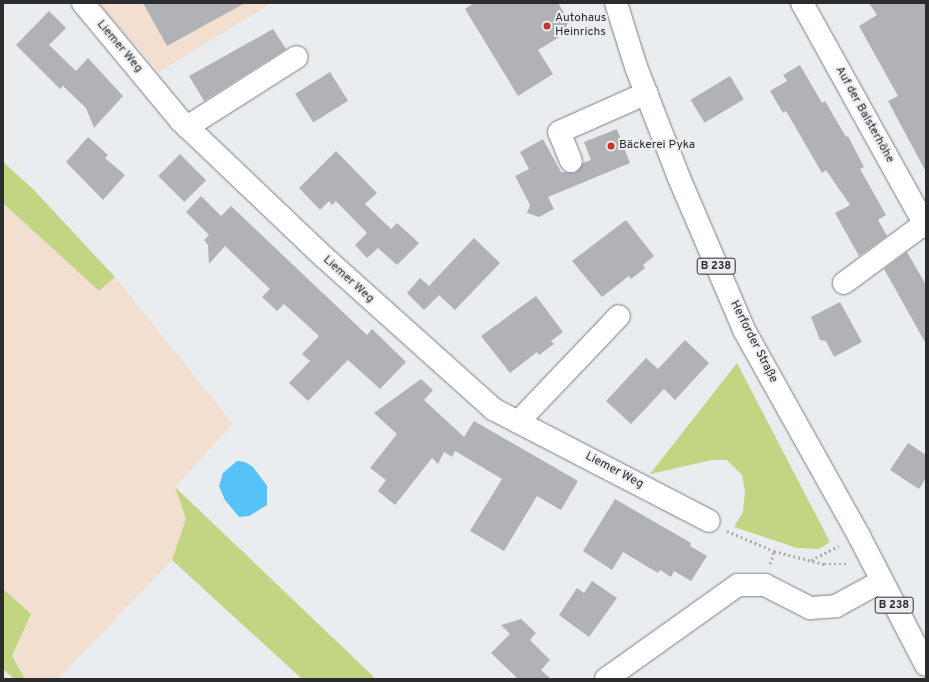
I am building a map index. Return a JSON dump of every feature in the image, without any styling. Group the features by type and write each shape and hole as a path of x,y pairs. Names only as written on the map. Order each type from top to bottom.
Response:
{"street":[{"name":"Liemer Weg","path":"82,3 187,127 325,258 493,409 709,521"},
{"name":"Herforder Straße","path":"616,3 647,93 695,221 744,330 859,536 926,665"},
{"name":"Auf der Balsterhöhe","path":"802,3 925,226"},
{"path":"187,127 297,57"},
{"path":"571,161 560,132 647,93"},
{"path":"844,284 925,226"},
{"path":"518,422 619,316"},
{"path":"606,679 738,585 765,585 810,608 836,606 882,581"}],"path":[{"path":"709,521 774,551 810,560 843,565 872,560"},
{"path":"810,560 859,536"}],"shaded area":[{"path":"98,3 272,3 159,72"},
{"path":"3,203 99,291 115,277 233,424 175,487 186,519 172,560 58,679 25,679 12,657 31,614 3,589"}],"green space":[{"path":"3,162 33,189 115,277 99,291 3,203"},
{"path":"737,363 830,542 819,549 797,548 734,527 743,512 745,492 742,475 727,460 712,460 650,474"},
{"path":"175,487 376,679 302,679 172,560 186,519"},
{"path":"3,589 31,614 12,656 25,679 14,679 3,669"}],"water":[{"path":"237,461 245,462 253,467 267,486 267,505 249,516 239,517 225,500 219,486 223,473"}],"building":[{"path":"143,3 245,3 167,46"},
{"path":"474,3 558,3 569,21 561,36 538,50 553,74 518,96 465,9"},
{"path":"869,3 926,3 926,172 888,101 898,96 859,26 877,15"},
{"path":"49,11 66,28 49,45 76,71 88,58 123,96 94,128 86,108 63,86 60,89 16,45"},
{"path":"273,29 286,49 204,101 189,76"},
{"path":"800,65 822,103 825,101 846,137 848,136 864,167 860,169 886,215 878,220 887,236 859,256 835,213 850,205 826,170 822,173 786,111 783,113 770,91 787,81 783,75"},
{"path":"330,72 348,101 313,123 295,94"},
{"path":"730,76 744,99 704,123 691,100"},
{"path":"617,129 630,163 548,197 554,209 539,217 527,213 530,205 515,176 529,169 520,152 543,139 561,172 575,173 583,163 591,160 584,142"},
{"path":"88,137 108,155 105,158 125,175 103,200 66,162"},
{"path":"336,151 377,193 365,204 391,229 397,223 419,243 397,265 378,248 367,258 355,245 367,233 336,201 332,205 329,201 320,210 299,188"},
{"path":"180,154 206,180 184,202 158,176"},
{"path":"201,196 221,216 231,206 367,335 372,329 406,362 380,389 348,360 308,401 289,383 310,361 302,354 319,336 284,304 277,311 262,297 270,289 225,246 209,264 208,245 204,240 209,235 186,212"},
{"path":"626,220 654,256 643,265 645,268 631,279 629,276 602,297 572,261"},
{"path":"474,238 500,263 455,310 439,295 424,310 407,293 420,278 429,286"},
{"path":"907,252 926,285 926,344 884,269"},
{"path":"536,296 563,332 551,341 554,344 539,355 537,352 510,373 481,336"},
{"path":"840,302 862,342 834,357 826,341 820,340 811,317"},
{"path":"685,340 709,363 675,400 664,389 631,424 606,401 646,358 658,369"},
{"path":"421,379 433,390 424,400 464,437 474,421 578,481 561,510 537,496 504,551 470,531 502,479 455,451 452,457 444,452 438,464 432,458 395,505 378,491 386,480 370,468 397,434 374,413"},
{"path":"908,443 926,455 926,478 919,489 890,470"},
{"path":"615,499 691,543 690,546 707,556 691,581 674,571 671,577 660,570 658,573 623,552 612,570 583,551"},
{"path":"592,581 617,598 589,637 559,615 577,588 584,593"},
{"path":"521,619 536,633 530,640 550,660 541,670 551,679 518,679 491,653 510,634 501,625"}],"place":[{"name":"Autohaus Heinrichs","path":"547,26"},
{"name":"Bäckerei Pyka","path":"611,146"}]}
